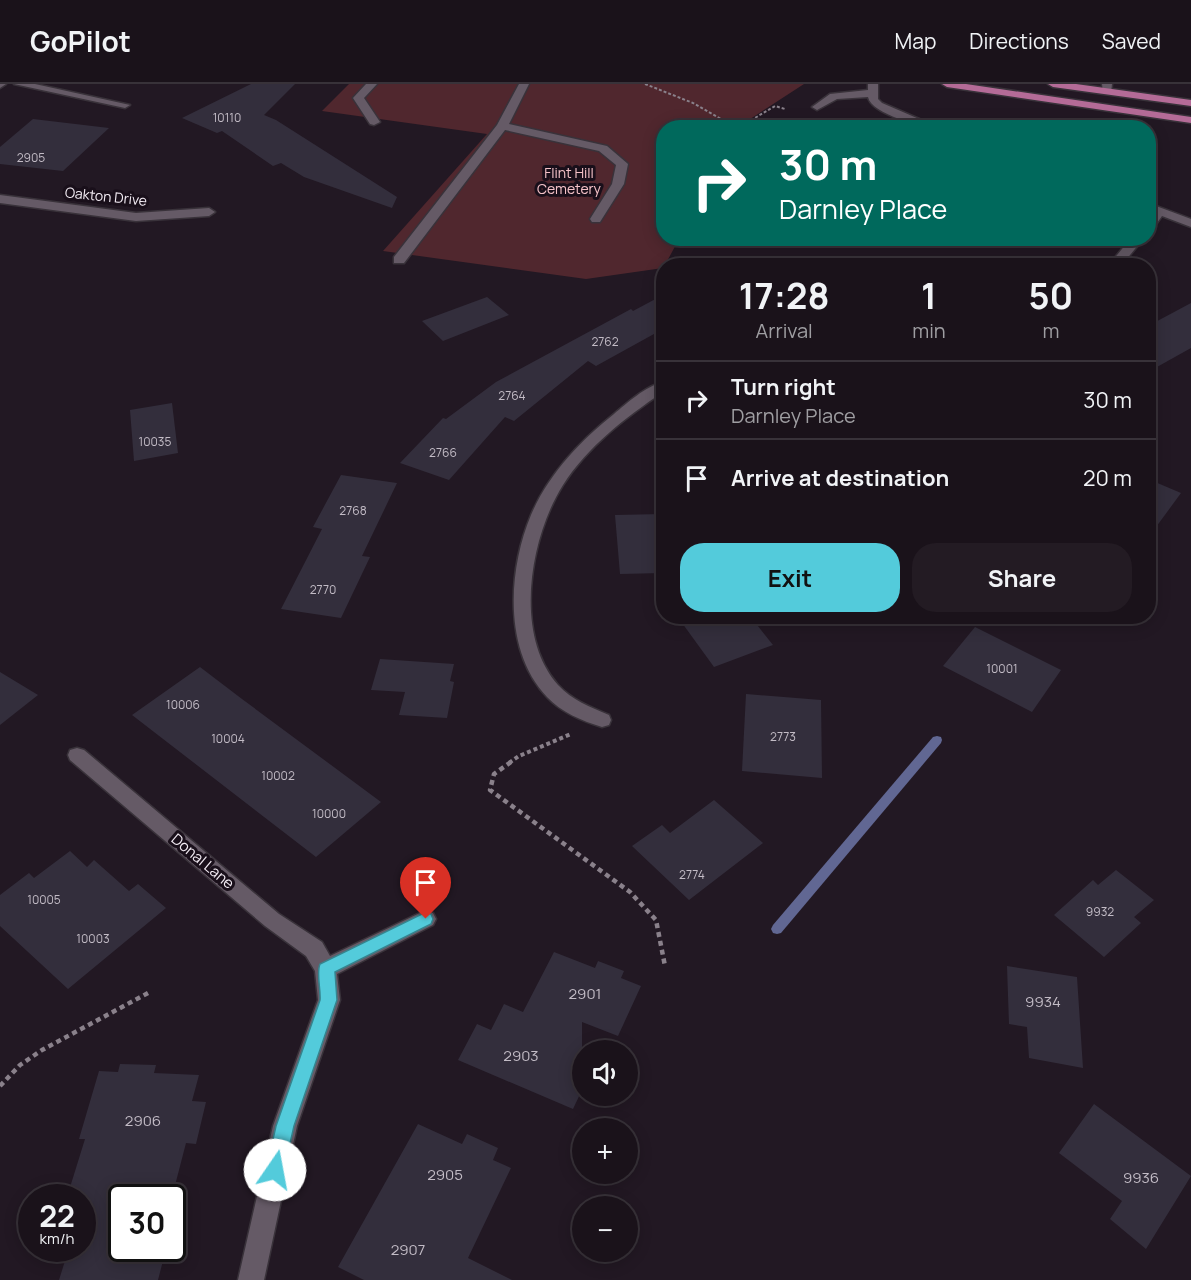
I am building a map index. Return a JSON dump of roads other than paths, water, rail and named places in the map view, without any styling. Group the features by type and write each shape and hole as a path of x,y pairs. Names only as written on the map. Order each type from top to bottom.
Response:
{"main road":[{"path":"947,84 1191,120"},
{"path":"1053,84 1107,88 1191,103"}],"street":[{"path":"19,84 125,105"},
{"path":"372,84 358,98 374,122"},
{"path":"399,260 501,126 524,84"},
{"path":"817,107 834,96 872,88 878,105 915,120"},
{"path":"501,126 603,148 622,164 618,184 596,219"},
{"name":"Oakton Drive","path":"0,199 136,217 209,212"},
{"path":"1156,210 1191,223"},
{"path":"1121,258 1131,246"},
{"path":"602,720 562,699 539,673 528,652 523,611 524,572 531,537 543,506 567,466 602,428 626,409 656,390"},
{"name":"Donal Lane","path":"77,754 272,920 314,949 326,969"},
{"path":"251,1280 285,1126 329,1000 329,980 326,969 426,919"}],"waterway":[{"path":"777,929 937,740"}],"park label":[{"name":"Flint Hill Cemetery","path":"569,180"}]}
